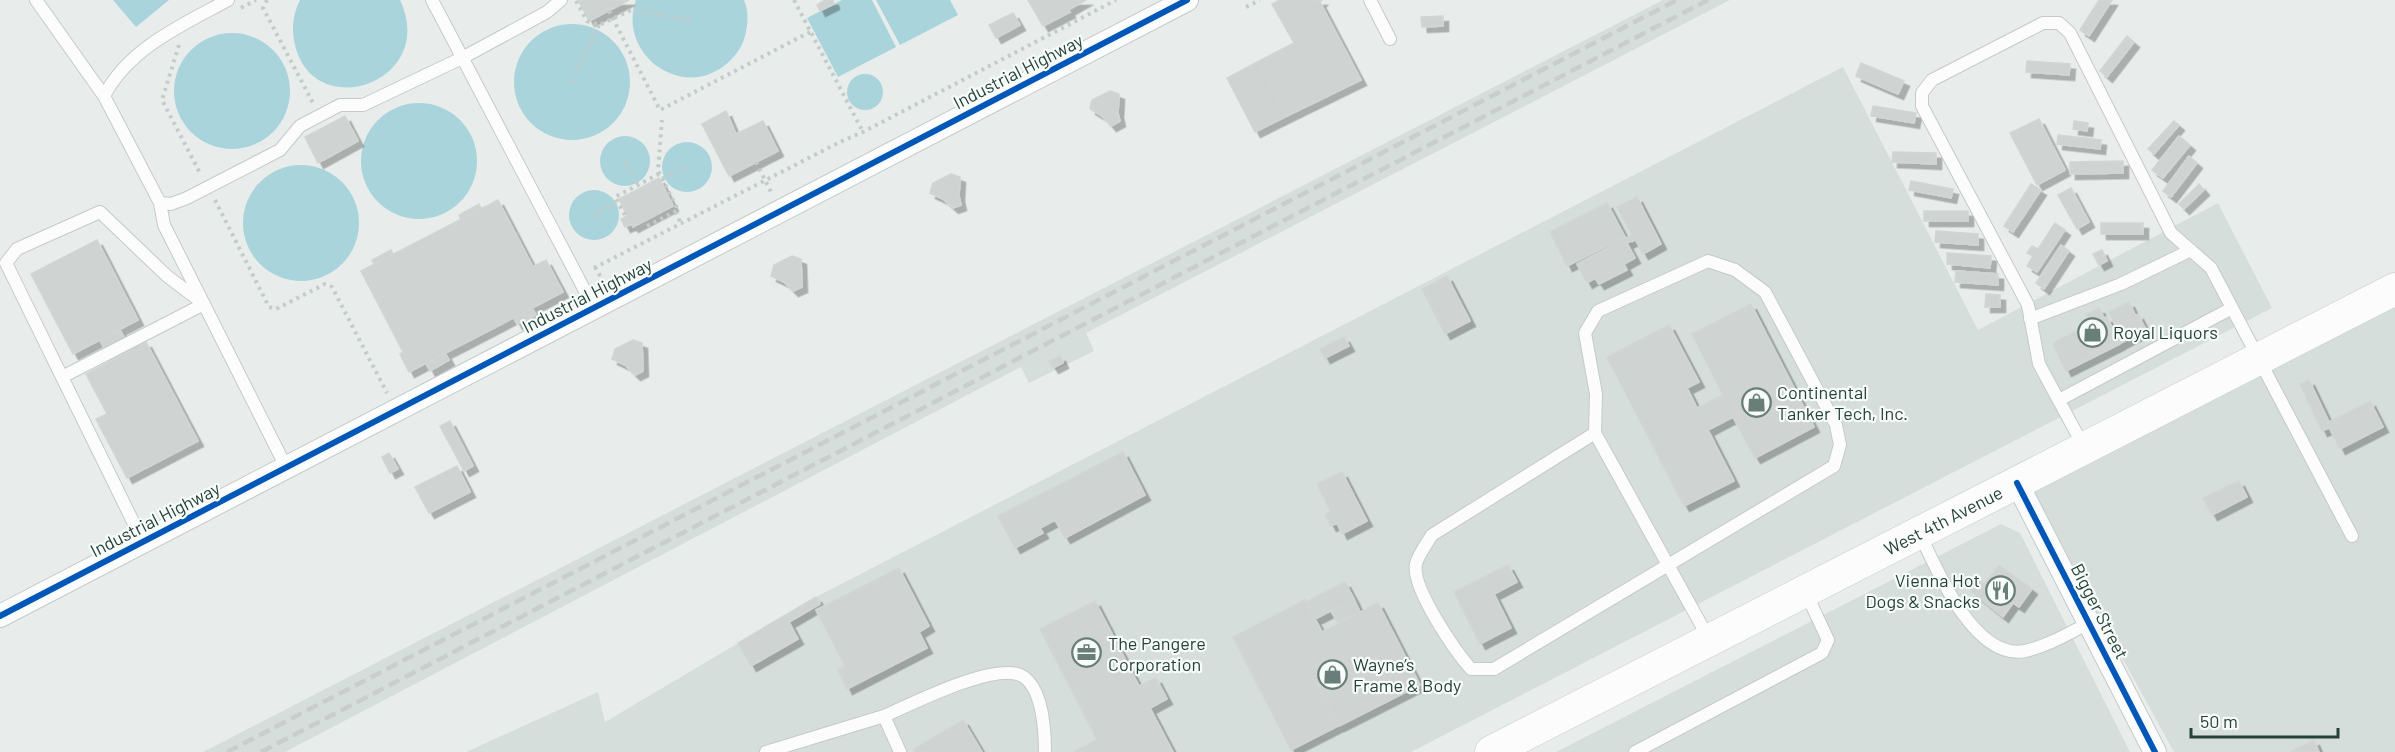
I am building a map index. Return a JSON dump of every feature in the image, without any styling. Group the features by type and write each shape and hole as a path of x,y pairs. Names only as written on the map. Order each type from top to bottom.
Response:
{"main road":[{"name":"West 4th Avenue","path":"1491,752 2395,289"}],"street":[{"name":"Industrial Highway","path":"0,616 286,467 394,398 594,308 1187,0"},
{"name":"Bigger Street","path":"2017,483 2155,752"}],"lane":[{"path":"36,0 104,96 160,203 164,225 286,467"},
{"path":"104,96 114,76 150,45 228,0"},
{"path":"432,0 594,308"},
{"path":"160,203 171,204 208,187 279,150 296,129 340,105 363,105 462,58 547,12 561,0"},
{"path":"1370,0 1390,39"},
{"path":"2085,448 2039,364 2028,304 1922,106 1922,93 1932,80 2043,23 2059,23 2070,33 2171,233 2211,268 2352,536"},
{"path":"143,542 6,263 17,249 100,213 167,276 204,304"},
{"path":"2030,319 2121,284 2191,250"},
{"path":"1595,433 1432,535 1416,563 1417,583 1456,652 1471,669 1494,669 1667,566 1834,465 1840,445 1836,425 1765,291 1735,270 1708,261 1598,311 1585,333 1596,394 1595,433 1667,566 1709,640"},
{"path":"62,377 204,304"},
{"path":"2058,400 2232,308"},
{"path":"1920,533 1952,598 1969,621 1986,638 2005,650 2024,651 2054,641 2089,623"},
{"path":"1635,752 1822,653 1828,640 1805,591"},
{"path":"766,752 884,716 985,674 1005,671 1024,677 1034,690 1045,724 1045,752"},
{"path":"884,716 900,752"}],"path":[{"path":"237,10 256,0"},
{"path":"267,0 263,8 320,116"},
{"path":"576,0 587,21 598,26"},
{"path":"794,0 863,132"},
{"path":"580,280 587,272 1116,0"},
{"path":"1246,7 1260,0"},
{"path":"572,82 598,26 632,10 692,20"},
{"path":"609,11 660,110 810,32"},
{"path":"181,39 162,100 269,307 276,309 325,284 332,287 394,398"},
{"path":"647,226 678,210 664,179 659,174 662,120"},
{"path":"625,161 637,184"},
{"path":"756,162 781,211"},
{"path":"664,179 687,166"},
{"path":"625,215 615,197 659,174"},
{"path":"594,215 617,203"},
{"path":"675,212 681,223"}],"shaded area":[{"path":"1663,0 1730,0 1086,333 1094,351 1029,383 1021,367 285,752 203,752"},
{"path":"1843,67 1978,330 2218,203 2272,308 1411,752 466,752 598,692 605,722 816,597"},
{"path":"2395,295 2395,752 2174,752 2027,485"},
{"path":"2001,524 2020,533 2130,752 1556,752"}],"water":[{"path":"113,0 169,0 136,27"},
{"path":"300,0 400,0 407,28 403,52 390,71 370,83 349,87 327,84 308,71 296,49 293,24"},
{"path":"636,0 744,0 748,18 744,40 728,63 707,75 689,77 671,74 656,65 644,53 635,37 632,19"},
{"path":"842,0 872,0 896,47 838,77 807,18"},
{"path":"876,0 950,0 958,15 900,45"},
{"path":"572,24 594,29 613,41 625,60 630,82 625,104 613,123 594,135 572,140 550,135 531,123 519,104 514,82 519,60 531,41 550,29"},
{"path":"232,33 254,38 273,50 285,69 290,91 285,113 273,132 254,144 232,149 210,144 191,132 179,113 174,91 179,69 191,50 210,38"},
{"path":"865,74 878,79 883,92 878,105 865,110 852,105 847,92 852,79"},
{"path":"419,103 441,108 460,120 472,139 477,161 472,183 460,202 441,214 419,219 397,214 378,202 366,183 361,161 366,139 378,120 397,108"},
{"path":"625,136 634,138 645,147 650,161 648,170 639,181 625,186 616,184 605,175 600,161 602,152 611,141"},
{"path":"687,142 696,144 707,153 712,167 710,176 701,187 687,192 678,190 667,181 662,167 664,158 673,147"},
{"path":"301,165 323,170 342,182 354,201 359,223 354,245 342,264 323,276 301,281 279,276 260,264 248,245 243,223 248,201 260,182 279,170"},
{"path":"594,190 603,192 614,201 619,215 617,224 608,235 594,240 585,238 574,229 569,215 571,206 580,195"}],"building":[{"path":"578,0 629,0 589,21"},
{"path":"825,0 833,0 834,4 820,11 817,5"},
{"path":"1028,0 1086,0 1068,10 1070,12 1043,26"},
{"path":"1280,0 1322,0 1320,2 1361,80 1287,116 1259,61 1294,43 1272,4"},
{"path":"2099,0 2112,0 2089,36 2080,30"},
{"path":"1013,13 1020,25 996,38 989,25"},
{"path":"1443,16 1443,26 1422,27 1421,17"},
{"path":"2127,36 2134,42 2107,77 2100,71"},
{"path":"1259,61 1287,116 1255,132 1227,78"},
{"path":"2027,61 2070,64 2069,75 2026,72"},
{"path":"1861,63 1904,81 1898,94 1856,76"},
{"path":"1110,91 1119,94 1120,121 1111,126 1102,116 1090,109 1092,100"},
{"path":"1873,106 1916,113 1914,123 1871,116"},
{"path":"726,111 736,134 763,121 778,151 729,176 702,124"},
{"path":"345,116 358,141 318,163 305,137"},
{"path":"2039,119 2065,170 2037,185 2010,133"},
{"path":"2074,121 2088,123 2087,131 2073,129"},
{"path":"2174,121 2179,125 2154,154 2148,149"},
{"path":"2058,135 2101,140 2100,149 2057,144"},
{"path":"2179,136 2190,145 2163,178 2152,170"},
{"path":"1893,152 1936,153 1936,164 1892,162"},
{"path":"2189,156 2197,163 2171,197 2163,191"},
{"path":"2123,161 2123,173 2070,174 2070,162"},
{"path":"951,174 960,177 961,205 953,208 943,199 930,193 933,183"},
{"path":"659,178 673,206 633,227 632,224 625,227 621,219 627,216 619,199"},
{"path":"1911,181 1953,189 1951,198 1909,190"},
{"path":"2031,184 2041,190 2013,232 2004,226"},
{"path":"2199,184 2204,190 2184,209 2179,204"},
{"path":"2071,188 2089,222 2077,229 2058,195"},
{"path":"1637,197 1661,244 1643,254 1635,239 1627,243 1635,258 1624,264 1627,270 1599,284 1595,278 1587,283 1577,264 1632,235 1617,207"},
{"path":"498,200 533,267 546,260 563,292 409,372 400,354 403,352 361,271"},
{"path":"1607,203 1625,237 1567,266 1550,232"},
{"path":"479,204 481,208 461,219 459,215"},
{"path":"1924,211 1968,211 1968,221 1924,221"},
{"path":"2055,223 2065,230 2037,272 2027,266 2033,256 2027,253 2032,246 2038,249"},
{"path":"2101,223 2143,223 2143,234 2101,234"},
{"path":"1936,231 1978,234 1978,245 1935,242"},
{"path":"97,240 138,320 73,354 31,274"},
{"path":"2061,245 2069,251 2044,289 2036,283"},
{"path":"391,250 393,254 374,264 372,260"},
{"path":"2102,250 2107,261 2099,265 2093,254"},
{"path":"1947,253 1991,256 1990,268 1947,264"},
{"path":"792,256 801,259 802,287 793,291 784,282 771,276 774,265"},
{"path":"1956,271 1998,274 1998,285 1955,282"},
{"path":"1447,276 1470,321 1445,334 1422,289"},
{"path":"1986,294 2000,295 2000,307 1985,307"},
{"path":"2129,302 2142,329 2122,339 2109,312"},
{"name":"Continental Tanker Tech, Inc.","path":"1751,304 1814,427 1755,458 1733,417 1708,430 1734,481 1684,506 1607,357 1669,325 1699,382 1687,388 1697,408 1723,395 1692,334"},
{"path":"532,308 536,315 517,324 514,318"},
{"name":"Royal Liquors","path":"2099,308 2116,342 2068,366 2056,341 2091,324 2086,314"},
{"path":"2138,314 2146,330 2121,343 2112,327 2116,325 2122,339 2142,329 2136,316"},
{"path":"2107,317 2120,344 2066,371 2053,344 2056,342 2068,366 2116,342 2104,318"},
{"path":"120,330 131,350 111,361 100,340"},
{"path":"1344,337 1349,346 1325,358 1320,349"},
{"path":"633,340 642,343 643,371 635,375 625,365 612,359 615,349"},
{"path":"146,342 198,441 127,478 96,419 107,414 86,374"},
{"path":"445,353 449,360 430,371 426,363"},
{"path":"1060,356 1063,363 1053,368 1049,361"},
{"path":"2309,380 2329,422 2327,423 2329,428 2322,431 2300,384"},
{"path":"2370,401 2383,427 2340,449 2327,423"},
{"path":"450,421 473,466 464,471 440,426"},
{"path":"1123,452 1145,495 1065,538 1055,520 1040,528 1043,533 1015,548 998,516"},
{"path":"389,453 398,469 390,473 382,457"},
{"path":"457,466 470,492 429,513 415,487"},
{"path":"1342,472 1367,521 1342,534 1337,523 1331,526 1325,515 1331,512 1317,484"},
{"path":"2239,481 2247,497 2212,515 2203,498"},
{"path":"1508,565 1517,582 1494,594 1511,628 1480,644 1454,592"},
{"name":"Vienna Hot Dogs & Snacks","path":"1999,565 2032,589 2019,607 2013,603 2003,617 1971,591 1979,581 1984,584"},
{"path":"899,568 929,626 919,632 927,648 847,689 838,670 845,666 816,610"},
{"path":"1345,582 1354,599 1315,619 1306,602"},
{"path":"816,597 820,604 789,622 798,639 751,666 738,643"},
{"path":"1354,599 1360,612 1338,623 1331,611"},
{"path":"1305,600 1322,632 1297,645 1338,726 1291,750 1233,637"},
{"name":"The Pangere Corporation","path":"1095,601 1139,686 1156,678 1167,699 1150,708 1173,752 1074,752 1097,740 1040,629"},
{"path":"1378,603 1420,685 1339,726 1297,645"},
{"path":"963,720 982,752 916,752 914,749"},
{"path":"2314,740 2319,752 2290,752"}],"railway":[{"path":"227,752 1677,0"},
{"path":"261,752 1708,0"}],"cycle path":[{"path":"0,616 1187,0"},
{"path":"2017,483 2155,752"}],"place":[{"name":"Royal Liquors","path":"2092,332"},
{"name":"Continental Tanker Tech, Inc.","path":"1756,402"},
{"name":"Vienna Hot Dogs & Snacks","path":"2001,590"},
{"name":"The Pangere Corporation","path":"1087,653"},
{"name":"Wayne’s Frame & Body","path":"1332,674"}]}
